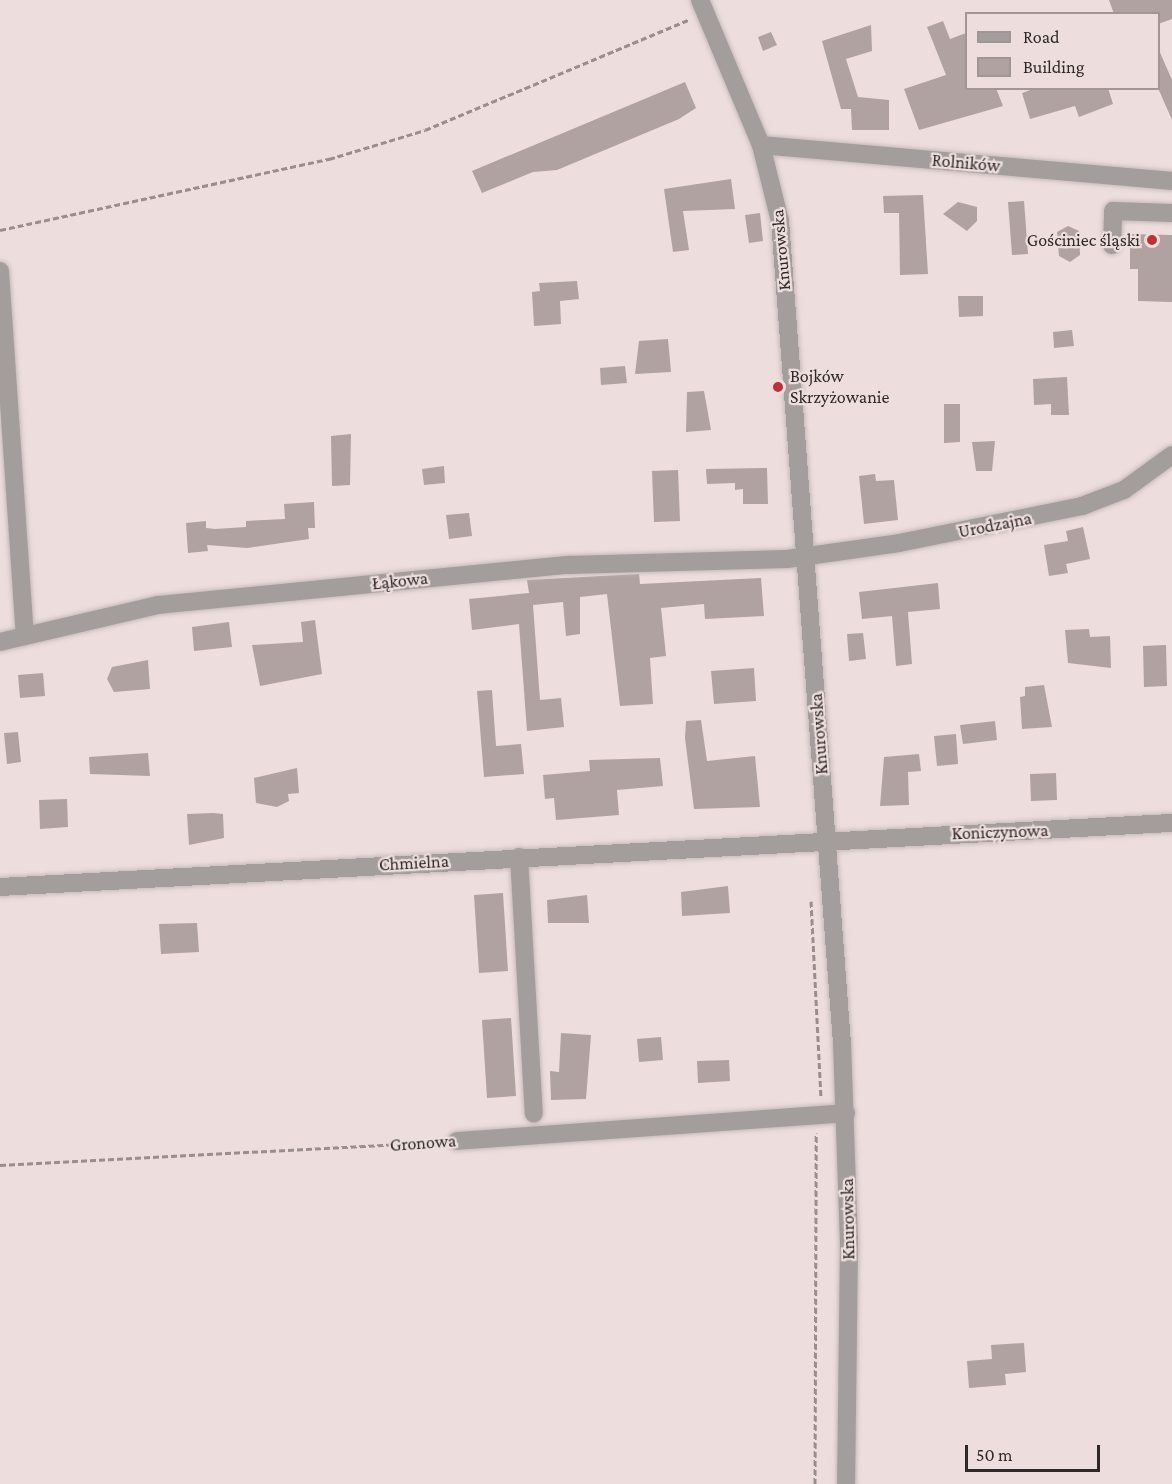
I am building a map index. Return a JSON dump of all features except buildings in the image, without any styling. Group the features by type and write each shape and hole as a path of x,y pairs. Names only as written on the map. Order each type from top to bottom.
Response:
{"street":[{"name":"Knurowska","path":"703,6 761,145 780,221 846,1113 846,1484"},
{"name":"Rolników","path":"761,145 1172,181"},
{"path":"1112,245 1113,211 1172,213"},
{"path":"0,271 25,634"},
{"name":"Urodzajna","path":"805,557 1001,526 1082,506 1124,490 1172,455"},
{"name":"Łąkowa","path":"0,642 25,634 158,605 568,564 805,557"},
{"name":"Koniczynowa","path":"827,839 1172,824"},
{"name":"Chmielna","path":"0,887 827,839"},
{"path":"519,857 534,1114"},
{"name":"Gronowa","path":"457,1140 846,1113"}],"path":[{"path":"0,230 329,159 425,130 703,6"},
{"path":"811,898 823,1091 816,1105"},
{"path":"815,1484 816,1122"},
{"name":"Gronowa","path":"0,1165 457,1140"}],"place":[{"name":"Gościniec śląski","path":"1152,240"},
{"name":"Bojków Skrzyżowanie","path":"778,387"}]}
